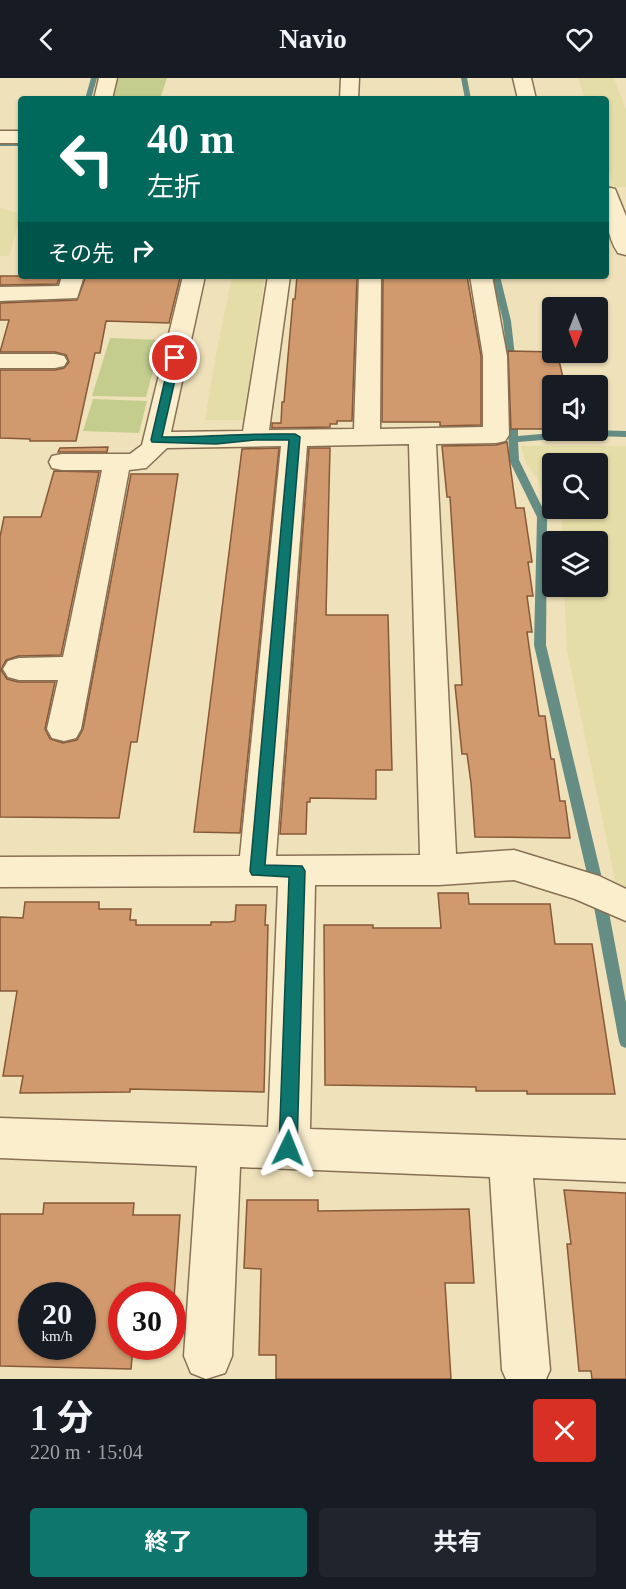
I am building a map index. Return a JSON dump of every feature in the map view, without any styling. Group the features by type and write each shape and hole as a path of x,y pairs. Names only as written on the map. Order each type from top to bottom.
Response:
{"street":[{"path":"103,96 108,78"},
{"path":"349,96 350,78"},
{"path":"522,78 527,96"},
{"path":"0,137 18,137"},
{"path":"613,194 626,248"},
{"path":"0,294 69,293 72,279"},
{"path":"62,462 136,462 154,448 193,279"},
{"path":"255,437 279,279"},
{"path":"368,436 370,279"},
{"path":"156,440 216,441 255,437 496,435 495,356 482,279"},
{"path":"0,362 55,361"},
{"path":"422,435 439,870"},
{"path":"257,871 295,437"},
{"path":"64,729 117,462"},
{"path":"19,669 76,668"},
{"path":"0,872 439,870 514,865 613,904"},
{"path":"288,1148 297,871"},
{"path":"0,1138 626,1161"},
{"path":"208,1356 220,1146"},
{"path":"510,1157 526,1370"}],"shaded area":[{"path":"578,78 614,78 626,110 626,187 614,187 609,172 609,96 584,96"},
{"path":"0,208 18,213 18,224 9,256 0,256"},
{"path":"231,279 265,279 243,420 205,420"},
{"path":"521,446 626,446 626,889 617,889 567,651 564,597 608,597 608,531 562,531 561,519 608,519 608,453 542,453 542,486 526,463"}],"green space":[{"path":"117,78 167,78 161,96 113,96"},
{"path":"110,338 161,340 146,397 92,396"},
{"path":"93,399 147,401 139,433 83,431"}],"building":[{"path":"0,276 18,276 18,279 59,279 57,284 0,285"},
{"path":"85,279 180,279 169,323 106,321 100,353 95,353 76,441 30,441 30,439 0,438 0,370 55,370 64,368 69,362 66,355 55,352 0,352 9,320 0,320 0,303 77,300"},
{"path":"297,279 357,279 352,421 337,421 337,424 330,424 330,427 272,428 272,423 281,423 293,299 295,299"},
{"path":"383,279 468,279 481,356 481,425 440,426 440,422 382,422"},
{"path":"508,351 542,352 542,363 560,363 562,375 542,375 542,429 511,429"},
{"path":"507,442 516,508 524,508 532,562 528,562 533,596 527,596 532,632 527,632 539,716 545,716 551,759 554,759 560,801 565,801 570,838 475,837 471,783 467,754 462,754 455,685 462,685 450,497 447,497 442,446 496,445"},
{"path":"108,447 107,452 58,452 60,448"},
{"path":"279,448 240,833 194,832 242,449"},
{"path":"309,448 330,448 326,615 388,615 392,770 376,770 376,799 310,798 310,802 307,802 306,834 280,834"},
{"path":"54,471 99,472 61,655 18,656 6,660 1,670 7,679 18,682 55,682 45,729 50,739 63,743 77,740 83,729 131,474 178,474 137,742 131,742 119,818 0,817 0,537 4,517 41,517"},
{"path":"438,893 468,893 469,904 550,904 555,944 592,944 615,1094 527,1094 527,1091 476,1091 476,1087 325,1085 324,925 441,928"},
{"path":"25,902 99,902 99,909 131,909 130,920 136,920 136,925 211,925 211,922 235,921 236,905 266,905 265,925 268,925 264,1092 130,1089 130,1092 20,1093 23,1076 3,1076 17,991 0,991 0,917 23,918"},
{"path":"564,1190 626,1193 626,1379 592,1379 591,1371 579,1371 567,1244 571,1244"},
{"path":"247,1200 318,1200 318,1211 469,1209 474,1283 445,1283 451,1379 276,1379 276,1355 259,1355 261,1269 244,1268"},
{"path":"44,1203 134,1203 133,1215 180,1215 175,1282 108,1282 108,1360 132,1360 131,1369 0,1366 0,1214 43,1214"}],"waterway":[{"path":"89,96 94,78"},
{"path":"464,78 467,96"},
{"path":"0,144 18,144"},
{"path":"497,279 507,321 512,365"},
{"path":"513,413 514,460 542,517 540,645 598,891 626,1041"},
{"path":"514,439 593,433 626,434"}],"route":[{"path":"175,358 156,440 216,441 255,437 295,437 257,871 297,871 288,1148"}]}
